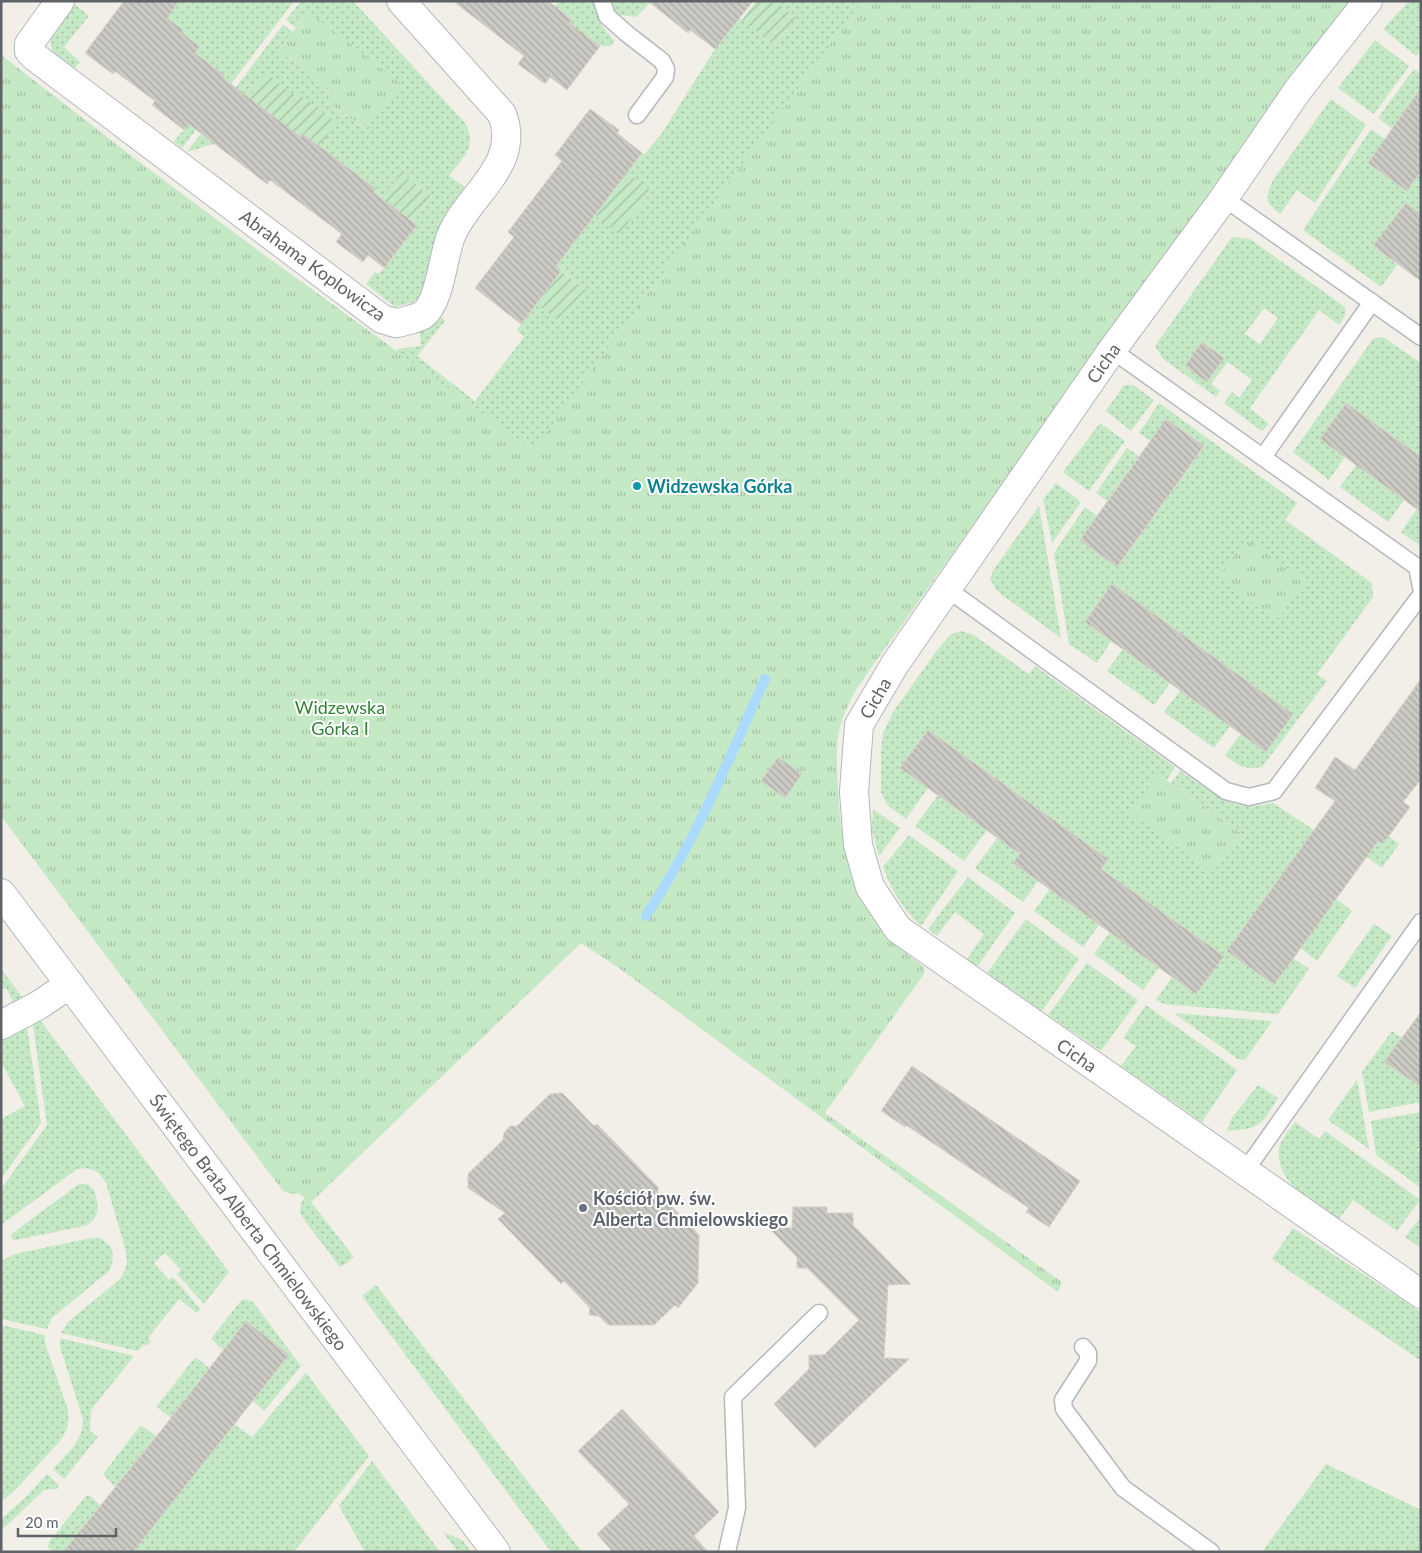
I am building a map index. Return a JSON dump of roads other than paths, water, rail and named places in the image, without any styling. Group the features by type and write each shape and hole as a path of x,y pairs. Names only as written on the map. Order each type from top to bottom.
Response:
{"street":[{"name":"Abrahama Koplowicza","path":"60,1 29,44 29,51 35,57 382,318 396,323 423,314 431,304 451,236 457,224 500,165 508,135 502,114 401,1"},
{"name":"Cicha","path":"1368,1 1298,90 1224,198 1112,350 894,664 859,725 854,792 858,845 870,886 898,929 1421,1294"},
{"name":"Świętego Brata Alberta Chmielowskiego","path":"1,892 496,1552"},
{"path":"1,1026 39,1005 70,984"}],"lane":[{"path":"602,1 607,16 626,34 662,61 666,69 665,77 637,115"},
{"path":"1224,198 1421,337"},
{"path":"1262,457 1372,302"},
{"path":"1112,350 1417,567 1421,587"},
{"path":"946,588 1226,791 1249,797 1274,790 1421,595"},
{"path":"1245,1171 1421,922"},
{"path":"727,1552 737,1508 733,1397 819,1313"},
{"path":"1083,1347 1088,1353 1088,1361 1063,1400 1064,1409 1123,1488 1211,1552"}],"waterway":[{"path":"646,916 696,830 765,679"}],"place":[{"name":"Widzewska Górka","path":"637,486"},
{"name":"Kościół pw. św. Alberta Chmielowskiego","path":"583,1208"}],"park label":[{"name":"Widzewska Górka I","path":"340,718"}]}
